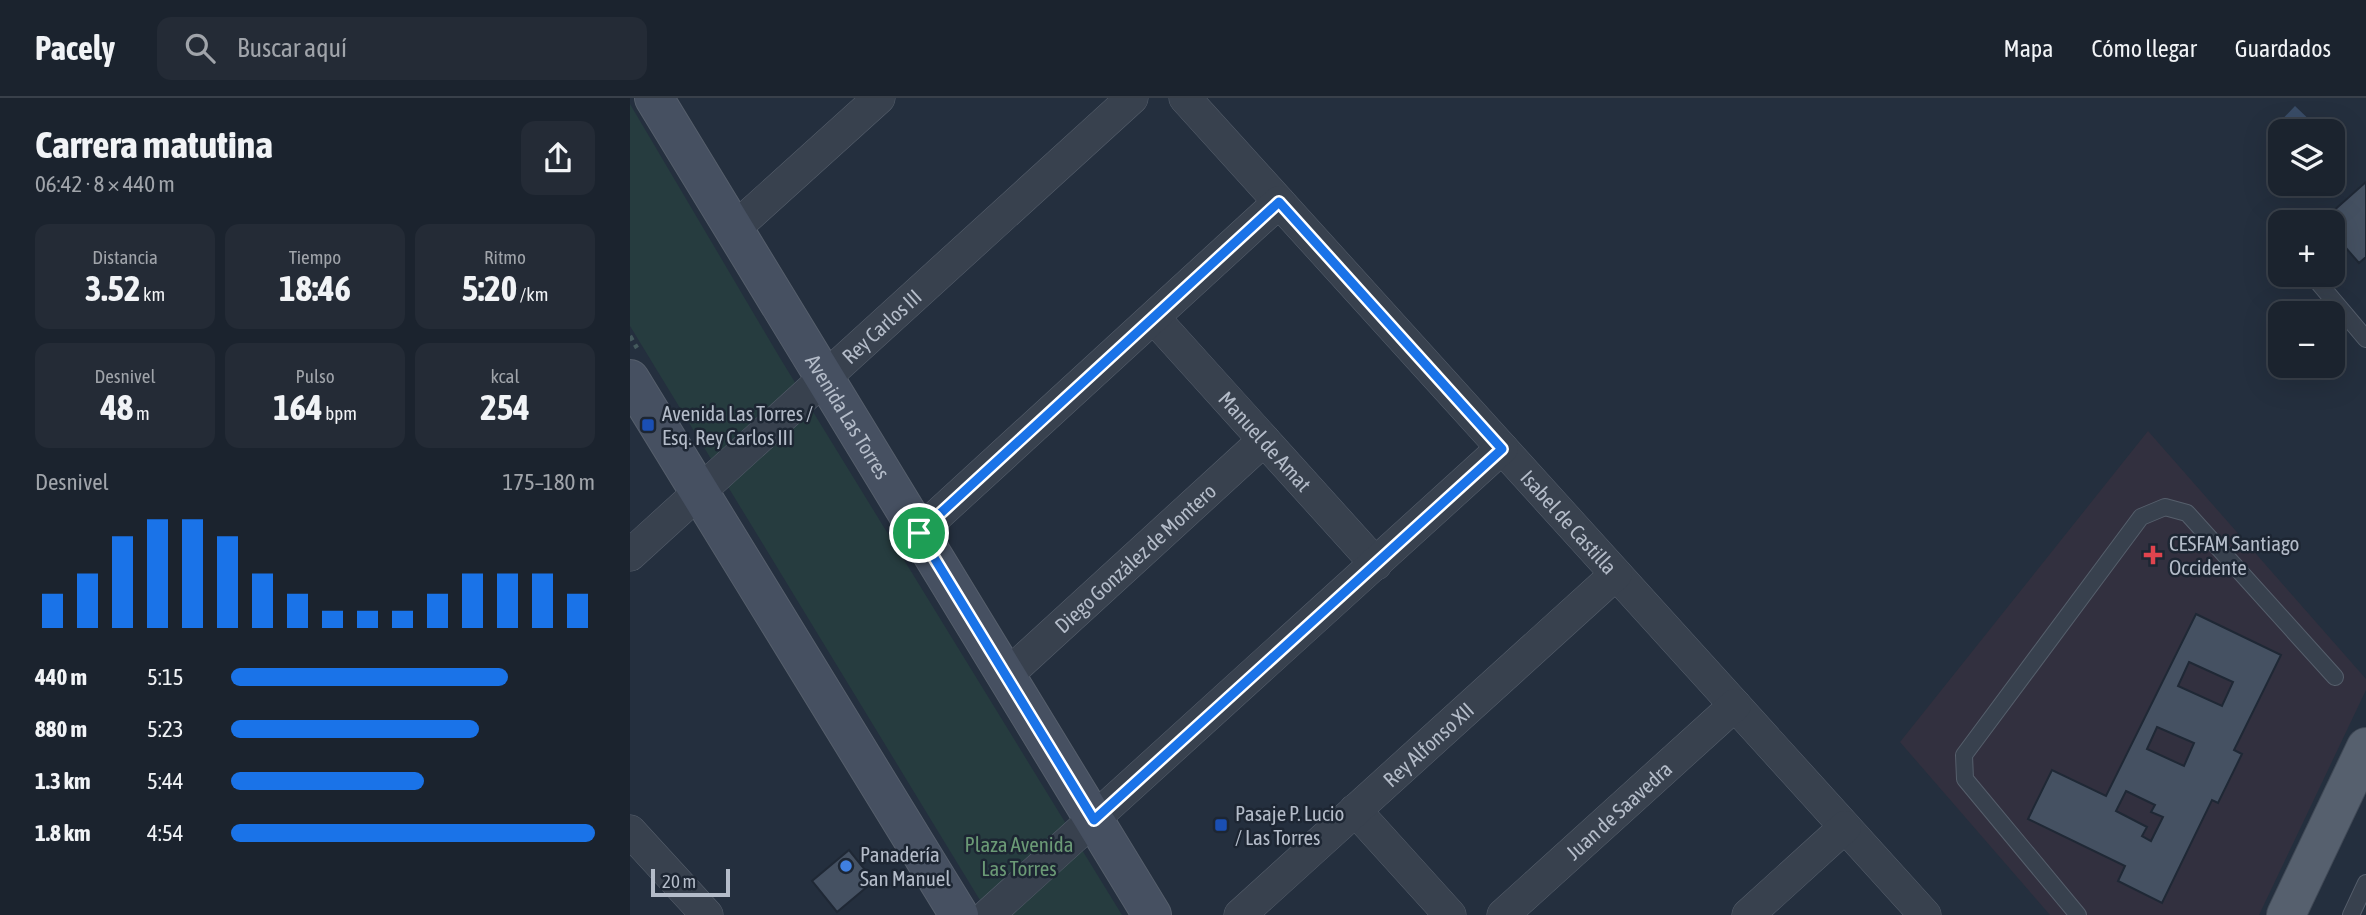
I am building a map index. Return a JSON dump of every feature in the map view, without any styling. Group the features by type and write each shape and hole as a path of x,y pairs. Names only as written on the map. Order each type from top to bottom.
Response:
{"main road":[{"path":"2286,915 2366,747"}],"street":[{"name":"Avenida Las Torres","path":"655,98 1152,915"},
{"path":"734,229 879,98"},
{"name":"Rey Carlos III","path":"630,555 1132,98"},
{"name":"Isabel de Castilla","path":"1185,98 1925,915"},
{"path":"919,533 1279,202"},
{"name":"Manuel de Amat","path":"1154,318 1376,564"},
{"path":"630,379 959,915"},
{"name":"Diego González de Montero","path":"1006,676 1264,440"},
{"path":"988,915 1502,449"},
{"name":"Rey Alfonso XII","path":"1240,915 1616,574"},
{"name":"Juan de Saavedra","path":"1503,915 1735,705"},
{"path":"1355,810 1450,915"},
{"path":"1748,915 1845,827"},
{"path":"630,831 707,915"}],"lane":[{"path":"2322,287 2366,339"},
{"path":"2078,915 1965,779 1964,755 2141,517 2165,507 2187,513 2335,677"},
{"path":"2351,915 2366,883"}],"shaded area":[{"name":"CESFAM Santiago Occidente","path":"2148,431 2366,679 2366,690 2259,915 2050,915 1900,742"}],"green space":[{"name":"Plaza Avenida Las Torres","path":"630,104 780,358 1122,915 989,915 630,326"}],"water":[{"path":"2295,106 2309,119 2283,119"}],"building":[{"path":"2366,182 2366,257 2359,263 2345,247 2345,210 2334,210"},
{"path":"2196,614 2281,655 2234,750 2242,754 2218,803 2212,800 2162,903 2118,881 2125,866 2028,819 2052,770 2106,796","holes":["2189,662 2233,682 2222,706 2178,686","2157,727 2194,743 2184,766 2147,749","2126,791 2155,805 2151,812 2163,817 2151,841 2142,836 2147,827 2116,811"]},
{"name":"Panadería San Manuel","path":"849,850 874,881 837,912 812,881"}],"place":[{"name":"Avenida Las Torres / Esq. Rey Carlos III","path":"648,425"},
{"name":"CESFAM Santiago Occidente","path":"2153,555"},
{"name":"Pasaje P. Lucio / Las Torres","path":"1221,825"},
{"name":"Panadería San Manuel","path":"846,866"}],"route":[{"path":"1279,202 1502,449 1094,820 919,533 1279,202"}]}
